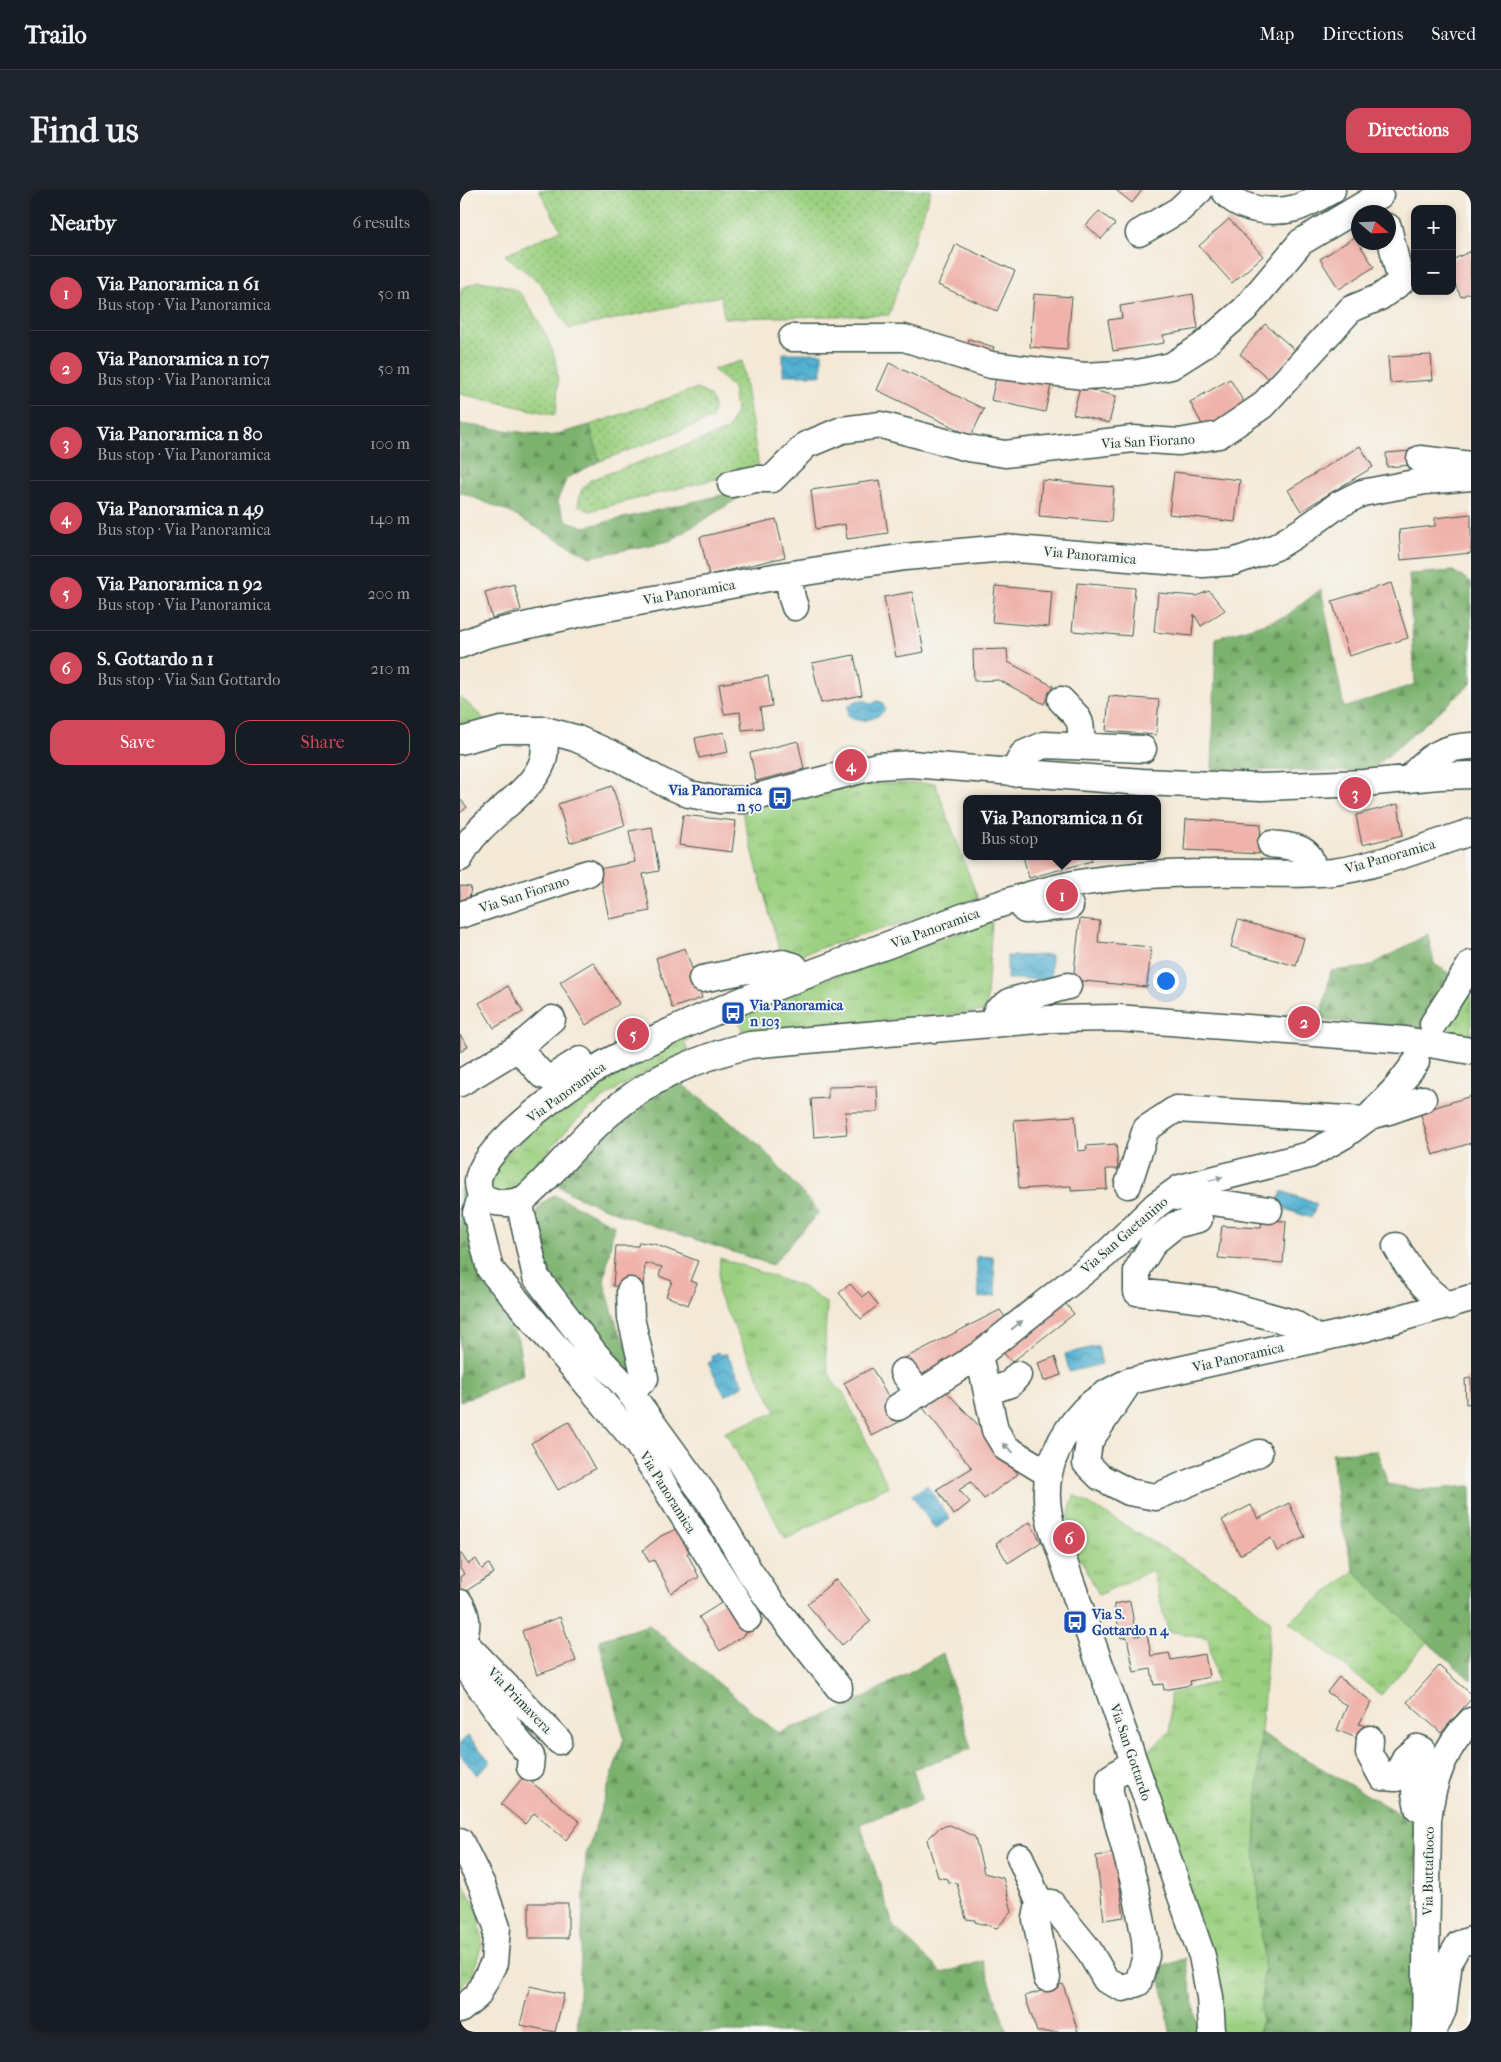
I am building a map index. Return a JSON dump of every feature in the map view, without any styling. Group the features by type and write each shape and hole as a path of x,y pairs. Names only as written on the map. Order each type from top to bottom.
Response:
{"street":[{"path":"1140,233 1179,210 1200,190"},
{"path":"1224,190 1238,203 1277,212 1298,208 1332,190"},
{"path":"792,338 904,338 990,366 1084,376 1138,373 1171,366 1201,347 1245,310 1302,242 1381,199"},
{"name":"Via San Fiorano","path":"731,484 756,479 772,479 806,445 842,430 881,426 968,448 1004,454 1133,439 1179,442 1219,435 1262,406 1351,309 1408,285 1396,250"},
{"path":"1420,459 1471,464"},
{"name":"Via Panoramica","path":"460,645 485,636 596,610 788,574 905,557 1004,548 1203,564 1233,562 1276,547 1338,505 1362,493 1425,481 1471,477"},
{"path":"788,574 795,607"},
{"path":"1061,700 1079,719 1082,726 1081,746"},
{"path":"460,741 501,730 545,730 592,745 689,794 720,800 744,800 877,766 911,764 1142,782 1262,787 1364,783 1471,775"},
{"path":"460,858 465,846 495,814 531,782 545,754 545,730"},
{"path":"1013,773 1023,754 1044,745 1143,749"},
{"path":"1410,779 1419,767 1432,756 1462,746 1471,746"},
{"path":"460,837 486,810 537,772"},
{"name":"Via Panoramica","path":"748,1618 637,1443 490,1269 476,1213 481,1197 478,1180 485,1161 503,1140 536,1112 614,1058 716,1011 802,977 1005,904 1074,884 1126,877 1211,873 1312,874 1336,872 1380,862 1471,832"},
{"path":"1271,844 1292,847 1308,853 1313,863 1312,874"},
{"name":"Via San Fiorano","path":"460,915 588,873"},
{"path":"1005,904 1018,910 1070,906"},
{"path":"702,979 783,963 794,966 802,977"},
{"path":"1433,1024 1468,973"},
{"path":"991,1024 997,1011 1011,1001 1068,986"},
{"path":"481,1197 496,1203 512,1204 518,1201 535,1190 610,1113 624,1103 674,1070 712,1054 750,1045 1050,1019 1117,1018 1404,1040 1471,1051"},
{"path":"460,1083 518,1048 552,1019"},
{"name":"Via San Gaetanino","path":"1367,1118 1404,1040"},
{"path":"518,1048 542,1075 551,1078 599,1048 614,1058"},
{"name":"Via San Gaetanino","path":"903,1372 909,1401 979,1355 1105,1255 1156,1205 1168,1196 1180,1188 1309,1155 1343,1136 1367,1118 1398,1086 1416,1062"},
{"path":"1128,1185 1146,1129 1176,1109 1367,1118 1423,1099"},
{"path":"1168,1196 1269,1210"},
{"path":"518,1201 536,1277 595,1354 626,1387 708,1500 770,1601 839,1688"},
{"path":"1199,1219 1175,1225 1154,1242 1137,1270 1137,1292 1214,1301 1293,1322 1320,1338"},
{"path":"1396,1246 1408,1268 1433,1296 1464,1303"},
{"path":"626,1387 635,1388 645,1378 632,1318 630,1291"},
{"name":"Via Panoramica","path":"1049,1474 1055,1452 1069,1428 1085,1409 1103,1395 1130,1381 1464,1303"},
{"path":"979,1355 981,1397 995,1430 1006,1448 1049,1474"},
{"path":"981,1397 1010,1384 1018,1375"},
{"path":"1130,1381 1089,1442 1086,1463 1100,1477 1129,1492 1156,1497 1259,1453"},
{"name":"Via San Gottardo","path":"1049,1474 1046,1497 1051,1525 1202,1956 1210,1997 1212,2032"},
{"path":"460,1602 467,1618 465,1665 518,1742 531,1756 530,1767"},
{"name":"Via Primavera","path":"465,1643 559,1741"},
{"name":"Via Buttafuoco","path":"1425,2032 1428,1820 1433,1789 1471,1721"},
{"path":"1370,1739 1369,1753 1382,1777 1396,1778 1405,1758 1417,1748 1422,1750 1415,1793 1419,1815 1428,1820"},
{"path":"1039,1902 1051,1903 1088,1949 1106,1980 1123,1988 1138,1983 1146,1956 1145,1939 1135,1886 1110,1793 1110,1778 1134,1762"},
{"path":"460,1841 482,1885 497,1927 494,1963 477,1996 460,2010"},
{"path":"1020,1857 1039,1902 1036,1920 1046,1978"},
{"path":"1433,2032 1443,2010 1448,1961 1458,1944 1471,1940"}],"green space":[{"path":"539,190 931,190 889,315 724,318 721,296 569,329 541,284 505,255 561,230"},
{"path":"479,281 505,286 520,293 541,325 552,349 557,373 558,385 555,415 460,394 460,295 462,288"},
{"path":"742,361 759,468 589,511 578,505 581,491 590,480 728,430 736,411 733,388 713,369"},
{"path":"695,389 706,393 712,400 714,408 711,419 600,461 590,425"},
{"path":"460,424 550,436 590,425 600,461 567,478 557,501 567,521 585,527 756,487 670,541 590,557 507,511 460,492"},
{"path":"1453,571 1471,582 1471,684 1369,772 1212,769 1216,638 1285,617 1321,589 1344,708 1415,684 1409,574"},
{"path":"460,696 487,722 460,728"},
{"path":"935,783 978,899 782,960 742,812 862,784"},
{"path":"992,921 986,1011 743,1033 739,1020 733,1021 732,1017 811,985"},
{"path":"1428,934 1434,964 1452,975 1421,1028 1320,1020 1331,971 1368,967"},
{"path":"1462,993 1471,997 1471,1039 1436,1037"},
{"path":"687,1033 689,1039 684,1042 688,1052 638,1076 592,1107 565,1132 508,1195 498,1195 491,1186 491,1173 506,1155 548,1119 594,1084"},
{"path":"677,1080 758,1144 819,1212 772,1265 622,1215 571,1194 556,1184 627,1114"},
{"path":"460,1188 466,1200 492,1289 518,1340 524,1375 460,1402"},
{"path":"554,1195 614,1225 604,1282 617,1327 639,1367 629,1380 545,1275 531,1230 536,1212 544,1202"},
{"path":"720,1258 803,1287 827,1304 825,1339 830,1376 835,1385 843,1392 888,1486 786,1539 725,1432 776,1412 718,1294"},
{"path":"1377,1451 1388,1484 1421,1490 1471,1486 1471,1680 1427,1642 1354,1571 1339,1515 1332,1453"},
{"path":"1074,1495 1235,1591 1270,1621 1261,1733 1255,1847 1264,1961 1260,2032 1221,2032 1144,1755 1170,1731 1170,1694 1217,1682 1208,1638 1168,1631 1152,1570 1099,1595 1083,1563 1075,1556 1069,1536 1069,1513"},
{"path":"1354,1571 1427,1642 1381,1695 1289,1622"},
{"path":"649,1625 778,1733 847,1707 943,1653 971,1749 913,1769 922,1800 860,1824 894,1927 942,1973 983,1961 1007,2032 577,2032 586,1855 624,1738 599,1640"},
{"path":"1261,1733 1417,1824 1415,2032 1260,2032 1264,1961 1255,1847"},
{"path":"460,1877 479,1913 482,1944 472,1976 460,1988"},
{"path":"1186,1958 1198,2032 1170,2032 1159,1968"}],"water":[{"path":"783,353 822,353 822,375 783,375"},
{"path":"859,700 872,704 877,701 882,702 885,709 873,718 857,720 848,715 848,705"},
{"path":"1051,955 1051,979 1007,979 1007,956"},
{"path":"1282,1191 1317,1204 1311,1218 1276,1206"},
{"path":"993,1256 996,1296 979,1298 976,1257"},
{"path":"1098,1346 1102,1364 1069,1372 1065,1354"},
{"path":"717,1352 722,1355 726,1353 744,1385 725,1396 708,1363 712,1361 711,1356"},
{"path":"927,1485 950,1519 935,1529 912,1495"},
{"path":"468,1736 491,1762 477,1775 460,1755 460,1743"}],"building":[{"path":"1116,190 1142,190 1132,203"},
{"path":"1099,211 1115,224 1101,239 1086,225"},
{"path":"1229,219 1263,256 1232,283 1199,246"},
{"path":"1351,240 1351,250 1363,250 1374,267 1339,289 1320,259"},
{"path":"956,244 1015,271 997,311 938,285"},
{"path":"1471,251 1471,292 1461,297 1456,286 1456,258"},
{"path":"1034,294 1072,297 1067,350 1030,347"},
{"path":"1193,294 1198,329 1163,335 1164,343 1113,351 1108,320 1122,318 1120,306"},
{"path":"1265,324 1295,350 1269,379 1240,354"},
{"path":"969,339 994,347 989,361 964,353"},
{"path":"1431,355 1433,380 1390,383 1388,357"},
{"path":"889,363 984,409 971,436 877,390"},
{"path":"997,373 1051,385 1045,412 991,400"},
{"path":"1230,379 1245,404 1204,428 1190,402"},
{"path":"1080,387 1116,396 1109,423 1073,414"},
{"path":"1360,446 1373,467 1301,511 1288,490"},
{"path":"1411,451 1412,465 1387,467 1386,453"},
{"path":"1174,472 1240,480 1235,522 1169,514"},
{"path":"880,480 888,533 847,539 845,524 816,529 811,490"},
{"path":"1042,480 1114,487 1111,522 1039,516"},
{"path":"1471,514 1471,553 1401,560 1399,530 1435,526 1435,518"},
{"path":"776,519 785,557 709,575 700,537"},
{"path":"1077,583 1135,588 1131,636 1072,631"},
{"path":"1391,583 1408,638 1349,656 1332,601"},
{"path":"514,584 521,610 492,618 485,592"},
{"path":"995,586 1052,591 1049,627 992,622"},
{"path":"1209,591 1225,610 1201,626 1194,614 1192,636 1154,632 1158,593 1196,596"},
{"path":"912,592 924,652 896,657 884,597"},
{"path":"1007,649 1008,662 1053,686 1044,704 999,680 974,681 973,650"},
{"path":"854,655 862,695 821,703 812,663"},
{"path":"768,676 772,706 760,708 763,728 742,730 740,712 724,714 719,684"},
{"path":"1109,696 1159,700 1156,735 1106,731"},
{"path":"724,732 728,752 699,758 695,738"},
{"path":"798,741 804,769 756,781 750,753"},
{"path":"612,786 625,825 570,843 558,804"},
{"path":"460,799 467,807 460,813"},
{"path":"1398,804 1403,835 1362,845 1356,815"},
{"path":"683,815 736,821 732,852 679,845"},
{"path":"1186,819 1261,824 1259,854 1184,850"},
{"path":"652,827 659,871 643,874 650,911 609,919 599,869 635,862 629,831"},
{"path":"1024,860 1092,860 1092,861 1029,878"},
{"path":"460,886 471,887 467,911 460,911"},
{"path":"1080,919 1100,921 1098,942 1151,947 1147,987 1073,980"},
{"path":"1238,920 1304,938 1296,966 1231,947"},
{"path":"685,948 702,998 672,1008 656,958"},
{"path":"593,962 619,1004 586,1025 560,982"},
{"path":"508,986 523,1012 494,1028 479,1003"},
{"path":"460,1035 468,1046 460,1052"},
{"path":"877,1086 878,1112 845,1112 847,1134 814,1137 811,1099 828,1098 828,1087"},
{"path":"1471,1096 1471,1143 1433,1155 1420,1112"},
{"path":"1075,1116 1078,1151 1087,1150 1086,1146 1116,1144 1118,1169 1106,1169 1107,1189 1071,1191 1071,1186 1019,1189 1014,1120"},
{"path":"1262,1220 1286,1221 1283,1263 1218,1258 1222,1226 1261,1228"},
{"path":"639,1242 654,1244 698,1261 690,1281 697,1283 688,1305 666,1296 672,1281 659,1276 662,1267 645,1263 643,1288 613,1286 616,1246 638,1246"},
{"path":"850,1284 862,1297 868,1292 878,1305 861,1319 839,1293"},
{"path":"1062,1299 1074,1314 1012,1362 998,1347"},
{"path":"1000,1310 1009,1323 928,1382 917,1377 903,1359"},
{"path":"1055,1357 1061,1375 1044,1381 1038,1363"},
{"path":"872,1368 901,1421 872,1436 844,1383"},
{"path":"1471,1378 1471,1403 1466,1404 1465,1379"},
{"path":"941,1386 982,1429 1018,1474 984,1499 971,1482 959,1490 970,1502 954,1515 937,1489 972,1468 919,1403"},
{"path":"569,1422 595,1469 558,1490 531,1443"},
{"path":"1289,1503 1305,1537 1277,1551 1271,1538 1240,1555 1222,1520 1251,1505 1258,1519"},
{"path":"1030,1522 1041,1542 1008,1563 996,1543"},
{"path":"682,1526 694,1549 687,1553 699,1577 671,1593 654,1560 649,1562 643,1550 661,1536"},
{"path":"460,1552 468,1564 476,1559 482,1569 489,1564 494,1573 463,1593 460,1589 460,1577 464,1574 460,1569"},
{"path":"836,1579 871,1621 842,1645 807,1604"},
{"path":"729,1598 750,1631 720,1651 699,1617"},
{"path":"1130,1601 1136,1636 1147,1634 1151,1656 1169,1653 1171,1660 1205,1654 1209,1677 1190,1681 1191,1685 1164,1690 1163,1684 1154,1685 1151,1669 1134,1672 1127,1637 1121,1638 1114,1604"},
{"path":"560,1617 576,1661 537,1675 522,1631"},
{"path":"1439,1666 1471,1694 1471,1699 1441,1733 1407,1702"},
{"path":"1339,1677 1372,1702 1359,1724 1365,1726 1359,1739 1337,1730 1347,1706 1327,1692"},
{"path":"524,1776 580,1822 566,1840 534,1813 525,1824 501,1804"},
{"path":"950,1825 975,1837 984,1873 1003,1878 1012,1911 997,1928 975,1922 975,1920 966,1919 957,1883 948,1882 947,1879 938,1877 927,1840 940,1827"},
{"path":"1115,1853 1124,1917 1104,1920 1096,1856"},
{"path":"529,1903 568,1903 568,1938 529,1938"},
{"path":"1063,1984 1078,2032 1037,2032 1025,1996"},
{"path":"530,1986 564,1994 555,2032 520,2025"}],"place":[{"name":"Via Panoramica n 49","path":"851,765"},
{"name":"Via Panoramica n 80","path":"1355,793"},
{"name":"Via Panoramica n 50","path":"780,798"},
{"name":"Via Panoramica n 61","path":"1062,895"},
{"name":"Via Panoramica n 103","path":"733,1013"},
{"name":"Via Panoramica n 107","path":"1304,1022"},
{"name":"Via Panoramica n 92","path":"633,1034"},
{"name":"S. Gottardo n 1","path":"1069,1538"},
{"name":"Via S. Gottardo n 4","path":"1075,1622"}]}
